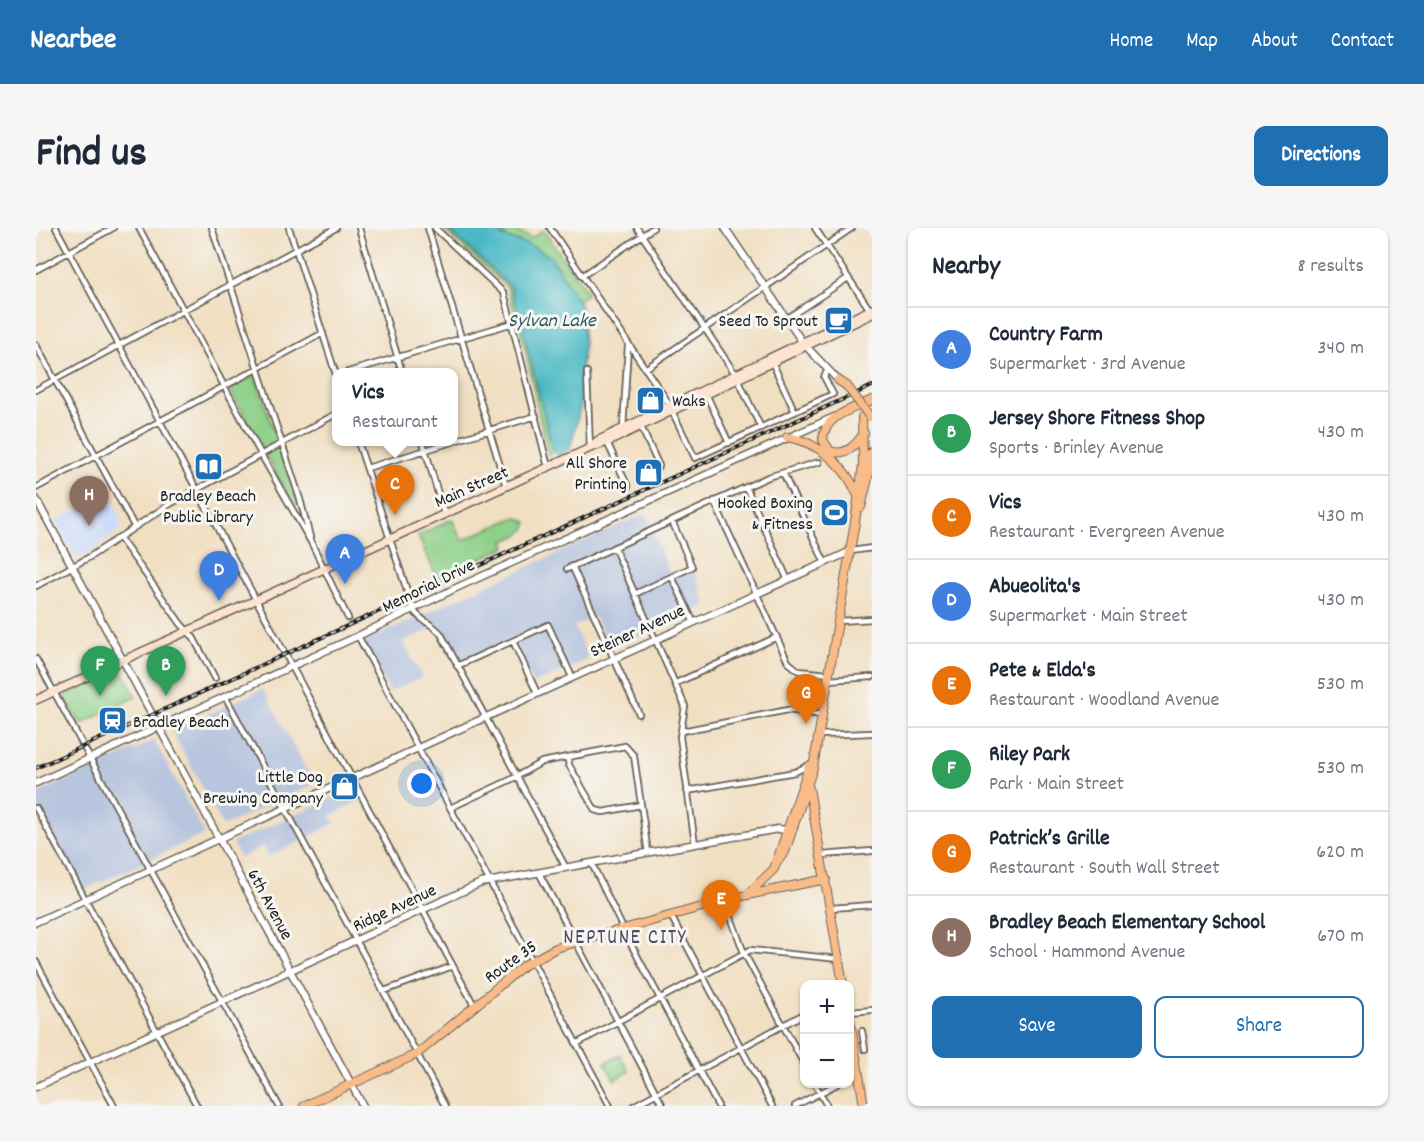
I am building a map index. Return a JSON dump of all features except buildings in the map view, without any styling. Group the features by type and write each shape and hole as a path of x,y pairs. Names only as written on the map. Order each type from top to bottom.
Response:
{"main road":[{"name":"Main Street","path":"36,700 606,440 641,427 672,409 871,312"},
{"name":"Main Street","path":"606,440 623,429 707,396 738,377 773,364 805,345"},
{"path":"814,808 811,766 851,550 863,465 864,433 868,418 838,380"},
{"path":"864,433 847,450 831,451 824,444 823,437 835,417 872,400"},
{"path":"787,437 803,440 818,447 848,476 858,496"},
{"path":"863,465 872,451"},
{"path":"855,522 868,487 872,462"},
{"path":"778,861 785,852 807,782 820,735 821,715"},
{"path":"807,782 814,808 842,980"},
{"path":"778,861 787,830 807,782"},
{"name":"Route 35","path":"304,1106 417,1054 532,960 556,948 575,942 746,896 767,878 778,861"},
{"path":"767,878 778,890"},
{"path":"746,896 826,879"},
{"path":"851,1034 864,1106"}],"street":[{"path":"56,228 475,1006"},
{"path":"36,270 113,228"},
{"path":"139,228 261,455 312,544 348,618"},
{"path":"212,228 282,443 312,544"},
{"path":"289,228 334,368"},
{"path":"36,390 336,228"},
{"path":"359,228 401,368"},
{"path":"428,228 506,486"},
{"path":"435,228 502,288 513,322 548,467"},
{"path":"550,228 672,409 695,458 834,393 824,377 827,371"},
{"path":"637,228 738,377 761,428"},
{"path":"582,276 653,228"},
{"path":"725,228 805,345 827,371 838,380"},
{"path":"815,228 871,312"},
{"path":"645,369 852,228"},
{"path":"786,319 848,278"},
{"path":"362,368 513,322"},
{"path":"36,488 323,333"},
{"path":"623,429 628,344"},
{"path":"36,345 134,526"},
{"path":"773,364 795,412"},
{"path":"587,372 590,448"},
{"path":"707,396 729,443"},
{"path":"36,586 72,567 196,489 332,416"},
{"path":"458,439 536,416"},
{"name":"Memorial Drive","path":"36,783 90,755 158,727 835,417"},
{"path":"641,427 659,466"},
{"path":"606,440 628,487"},
{"path":"360,446 413,609 418,618 438,630 566,868"},
{"path":"424,446 444,514"},
{"path":"367,468 437,446"},
{"path":"639,714 570,567 746,487 819,462"},
{"path":"783,473 824,561"},
{"path":"746,487 788,578"},
{"name":"6th Avenue","path":"36,499 363,1106"},
{"path":"714,501 777,637 794,668 828,677 872,677"},
{"path":"635,594 692,567 672,521"},
{"path":"119,537 187,631 215,678"},
{"path":"614,547 676,683 686,711 681,744 695,844"},
{"name":"Steiner Avenue","path":"36,922 824,561 851,550 872,548"},
{"path":"672,577 693,621"},
{"path":"838,621 872,619"},
{"path":"457,666 548,626 572,677"},
{"path":"358,636 610,1106"},
{"path":"676,683 777,637"},
{"path":"513,641 537,693"},
{"path":"36,658 279,1106"},
{"path":"225,696 445,1106"},
{"path":"682,731 788,710 821,715"},
{"path":"820,735 872,733"},
{"path":"450,808 542,762 616,746 628,748 634,756 648,853"},
{"path":"567,757 569,765 595,810 603,812 641,805"},
{"path":"687,791 795,772 811,766"},
{"path":"795,772 802,774 807,782"},
{"path":"36,808 196,1106"},
{"name":"Ridge Avenue","path":"36,1087 489,882 778,829 787,830"},
{"path":"822,855 872,851"},
{"path":"592,864 660,999 718,1106"},
{"path":"538,873 663,1106"},
{"path":"724,901 744,953 800,1057"},
{"path":"831,908 872,905"},
{"path":"671,916 772,1106"},
{"path":"576,1044 750,950 839,959"},
{"path":"36,962 114,1106"},
{"path":"384,991 453,966"},
{"path":"854,1012 872,1010"},
{"path":"633,1106 800,1016"},
{"path":"862,1031 865,1048"},
{"path":"863,1040 872,1039"},
{"path":"854,1074 858,1072"},
{"path":"818,1088 827,1106"},
{"path":"795,1106 828,1088"}],"shaded area":[{"path":"108,493 119,513 121,529 89,553 76,558 55,521"},
{"path":"646,513 671,577 693,568 706,605 610,649 595,617 574,626 589,659 533,684 513,638 458,662 435,627 403,642 422,677 390,692 363,642"},
{"path":"263,689 314,784 223,826 172,731"},
{"path":"154,740 205,834 82,891 36,805 36,794"},
{"path":"358,786 364,798 331,816 335,823 269,857 263,846 240,858 232,843"}],"green space":[{"path":"442,228 447,228 510,286 553,451 548,456 526,353 507,287"},
{"path":"497,228 508,228 532,238 543,230 588,293 579,300 569,290 559,269 550,257 537,249 514,241"},
{"path":"255,375 297,505 293,505 230,389"},
{"path":"516,517 527,522 525,529 504,541 506,547 437,578 418,536 452,519 462,540"},
{"path":"121,668 136,697 81,724 64,696"},
{"path":"620,1055 629,1072 614,1080 605,1063"}],"water":[{"name":"Sylvan Lake","path":"447,228 497,228 502,236 532,246 551,257 581,306 584,344 581,405 570,449 558,455 553,451 510,286"}],"railway":[{"path":"36,768 872,386"}],"place":[{"name":"Seed To Sprout","path":"839,320"},
{"name":"Waks","path":"651,400"},
{"name":"Bradley Beach Public Library","path":"208,466"},
{"name":"All Shore Printing","path":"648,472"},
{"name":"Hooked Boxing & Fitness","path":"834,512"},
{"name":"Vics","path":"395,515"},
{"name":"Bradley Beach Elementary School","path":"89,526"},
{"name":"Country Farm","path":"345,584"},
{"name":"Abueolita's","path":"219,601"},
{"name":"Riley Park","path":"100,696"},
{"name":"Jersey Shore Fitness Shop","path":"166,696"},
{"name":"Bradley Beach","path":"112,721"},
{"name":"Patrick’s Grille","path":"806,724"},
{"name":"Little Dog Brewing Company","path":"344,786"},
{"name":"Pete & Elda's","path":"721,930"}],"district":[{"name":"NEPTUNE CITY","path":"625,936"}]}
